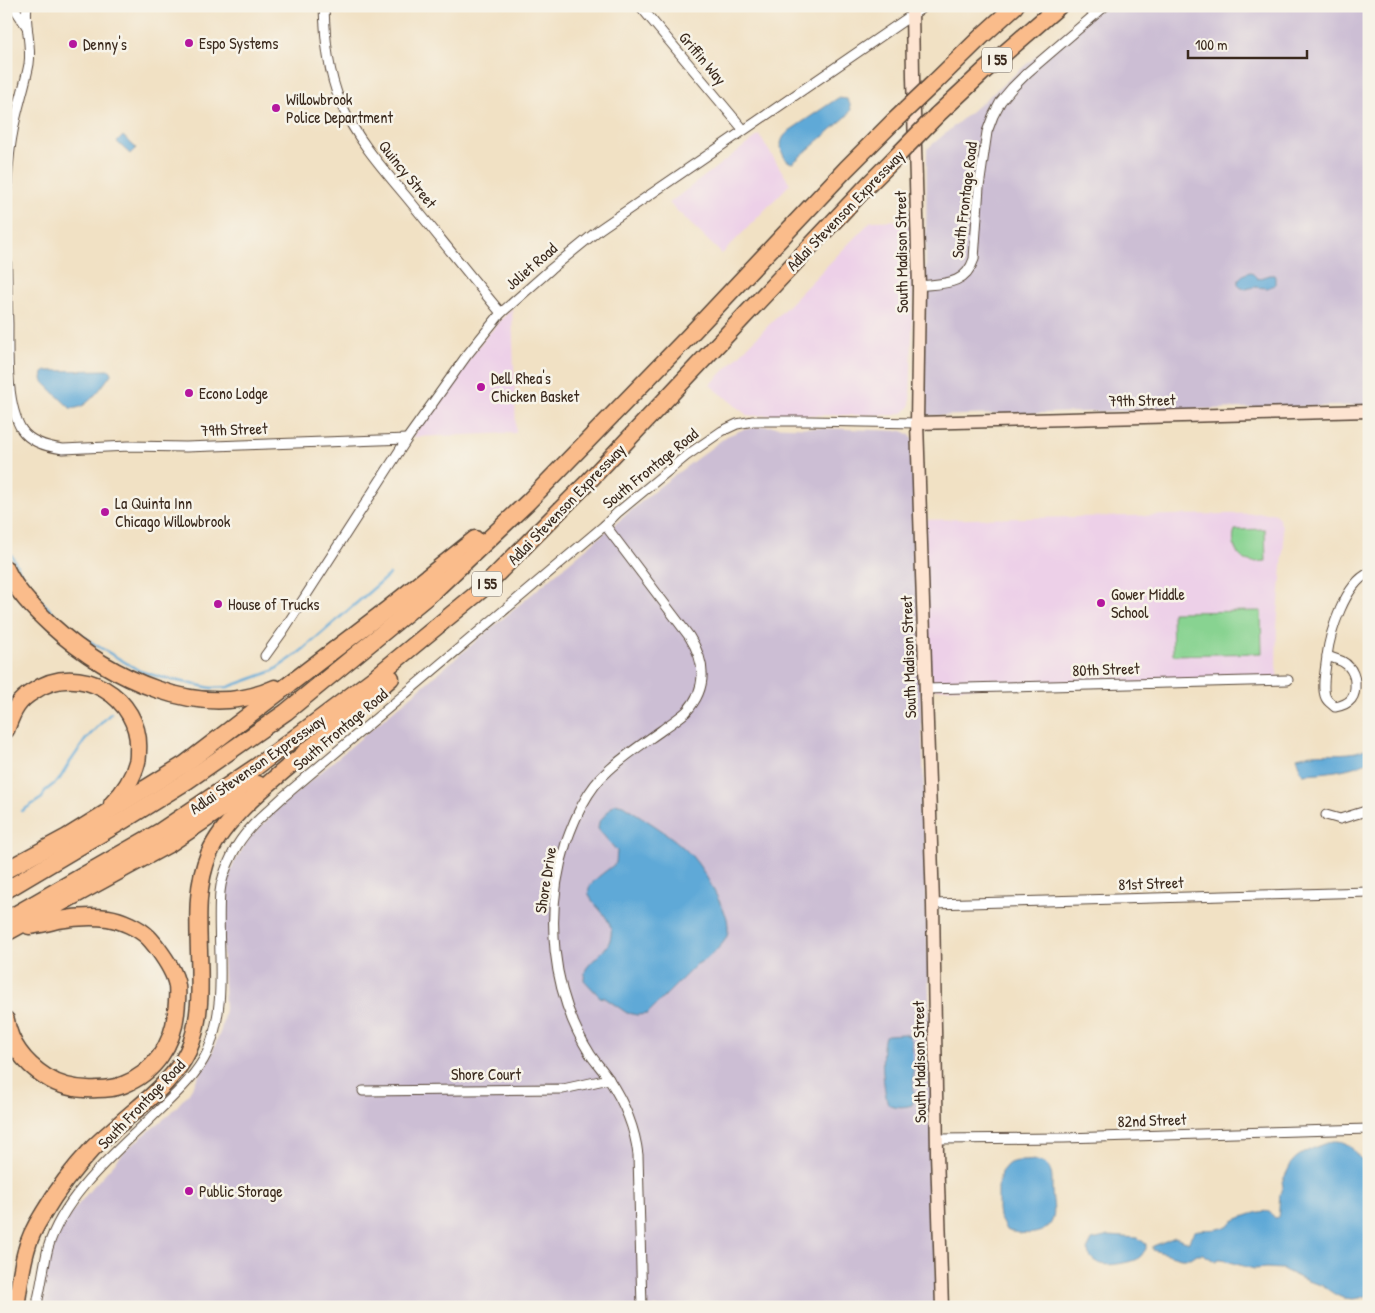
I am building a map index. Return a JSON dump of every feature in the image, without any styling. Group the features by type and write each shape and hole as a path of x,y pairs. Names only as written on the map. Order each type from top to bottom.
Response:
{"highway":[{"name":"Adlai Stevenson Expressway","path":"6,890 148,806 286,712 435,590 528,502 688,338 846,168 1015,6"},
{"name":"Adlai Stevenson Expressway","path":"10,927 161,831 256,767 373,679 480,591 585,485 869,184 984,71 1059,6"},
{"path":"6,870 67,837 185,764 389,608 501,515 528,502"},
{"path":"6,569 29,604 65,638 114,671 163,692 191,698 233,700 259,695 298,678"},
{"path":"16,1307 26,1250 35,1227 62,1184 94,1147 163,1084 176,1070 188,1052 195,1032 198,1012 200,988 198,912 204,872 209,854 221,833 235,816 438,638 480,591"},
{"path":"6,730 16,706 27,695 50,682 62,680 77,680 94,684 110,692 122,703 131,716 137,729 139,744 138,762 125,789 112,804 67,837"},
{"path":"10,927 169,844 313,746"},
{"path":"6,1020 7,1027 22,1058 49,1080 86,1090 105,1089 122,1086 150,1068 162,1055 171,1038 176,1021 177,1002 177,986 171,969 148,936 130,925 110,918 90,916 58,920 34,926 10,927"}],"street":[{"path":"13,6 28,27"},
{"path":"6,203 6,171 12,132 29,62 30,43 27,6"},
{"name":"Quincy Street","path":"324,6 326,47 332,75 341,104 353,127 373,156 501,313"},
{"name":"Griffin Way","path":"640,6 743,129"},
{"name":"Joliet Road","path":"265,656 407,439 449,379 501,313 600,229 743,129 890,31 912,10 924,6"},
{"name":"South Frontage Road","path":"919,286 956,281 970,269 974,259 979,187 987,132 992,116 1012,88 1028,72 1104,6"},
{"name":"South Madison Street","path":"912,10 919,286 917,423 934,904 936,1139 942,1307"},
{"name":"79th Street","path":"6,240 9,359 14,411 23,430 43,445 53,448 186,447 407,439"},
{"name":"79th Street","path":"917,423 1369,411"},
{"name":"South Frontage Road","path":"38,1307 49,1247 60,1220 97,1172 178,1092 194,1073 206,1054 218,1018 220,891 233,852 246,832 299,783 617,513 686,456 722,431 738,424 753,421 917,423"},
{"name":"Shore Drive","path":"605,525 689,636 698,652 702,666 699,692 686,712 606,772 583,804 572,828 561,862 556,887 554,941 558,971 567,1003 579,1034 590,1055 609,1079 630,1118 636,1142 638,1155 642,1307"},
{"path":"1327,656 1341,661 1350,667 1355,678 1356,690 1352,700 1345,705 1336,706 1327,700 1324,693 1327,656 1344,602 1353,586 1369,573"},
{"name":"80th Street","path":"925,690 1288,680"},
{"path":"1326,815 1340,819 1369,810"},
{"name":"81st Street","path":"934,904 1369,892"},
{"name":"Shore Court","path":"363,1090 563,1088 609,1079"},
{"name":"82nd Street","path":"936,1139 1064,1138 1369,1129"}],"shaded area":[{"path":"1095,6 1369,6 1369,405 924,416 927,149"},
{"path":"759,135 790,184 722,254 669,203"},
{"path":"911,220 913,297 910,406 905,412 895,415 748,416 710,385 871,221"},
{"path":"512,308 516,433 412,437 485,338"},
{"path":"763,426 902,431 909,434 913,439 915,447 937,1307 42,1307 42,1293 47,1268 65,1221 128,1148 170,1114 188,1094 210,1058 221,1030 225,1009 222,933 225,891 233,865 249,838 279,808 329,765 659,487 727,436 742,430"},
{"name":"Gower Middle School","path":"1274,513 1282,526 1284,541 1277,627 1276,665 1278,680 925,689 920,520"}],"green space":[{"path":"1265,529 1266,561 1251,562 1237,553 1234,544 1235,530"},
{"path":"1261,611 1262,653 1173,655 1172,612"}],"water":[{"path":"838,98 847,99 850,104 851,110 847,116 795,161 789,162 781,149 784,136"},
{"path":"123,136 136,148 130,154 117,142"},
{"path":"1251,272 1258,279 1274,275 1275,285 1267,288 1254,287 1246,289 1238,285 1242,276"},
{"path":"110,370 112,373 94,397 76,408 70,408 42,379 43,373 46,371"},
{"path":"1369,747 1369,761 1353,767 1303,774 1299,769 1297,757 1311,754 1349,753"},
{"path":"615,803 623,805 655,826 678,843 691,856 708,879 727,921 728,934 722,944 710,956 697,964 647,1014 627,1013 605,998 600,997 584,980 586,969 604,949 611,936 611,928 608,921 588,892 595,880 616,863 617,851 598,829 599,822"},
{"path":"904,1034 909,1036 912,1041 914,1100 912,1105 897,1107 888,1104 886,1097 883,1043 885,1036"},
{"path":"1333,1141 1346,1144 1363,1160 1368,1161 1369,1157 1369,1295 1353,1299 1343,1298 1321,1285 1307,1281 1282,1269 1254,1269 1222,1260 1216,1262 1203,1254 1197,1254 1191,1258 1181,1258 1153,1250 1153,1246 1175,1237 1189,1242 1195,1231 1224,1227 1235,1220 1252,1214 1266,1211 1275,1218 1278,1217 1282,1182 1291,1164 1298,1156"},
{"path":"1034,1160 1045,1164 1051,1171 1054,1209 1052,1221 1044,1230 1038,1232 1025,1234 1006,1230 999,1217 998,1209 998,1187 1001,1172 1010,1163"},
{"path":"1109,1236 1138,1238 1146,1244 1146,1249 1135,1260 1112,1265 1102,1264 1093,1260 1087,1250 1092,1240"}],"waterway":[{"path":"6,545 29,588 60,620 94,644 140,671 211,688 228,687 273,671 300,652 390,574"},
{"path":"22,811 42,798 45,791 59,780 86,739 111,713"}],"place":[{"name":"Espo Systems","path":"189,43"},
{"name":"Denny's","path":"73,44"},
{"name":"Willowbrook Police Department","path":"276,108"},
{"name":"Dell Rhea's Chicken Basket","path":"481,387"},
{"name":"Econo Lodge","path":"189,393"},
{"name":"La Quinta Inn Chicago Willowbrook","path":"105,512"},
{"name":"Gower Middle School","path":"1101,603"},
{"name":"House of Trucks","path":"218,604"},
{"name":"Public Storage","path":"189,1191"}]}
